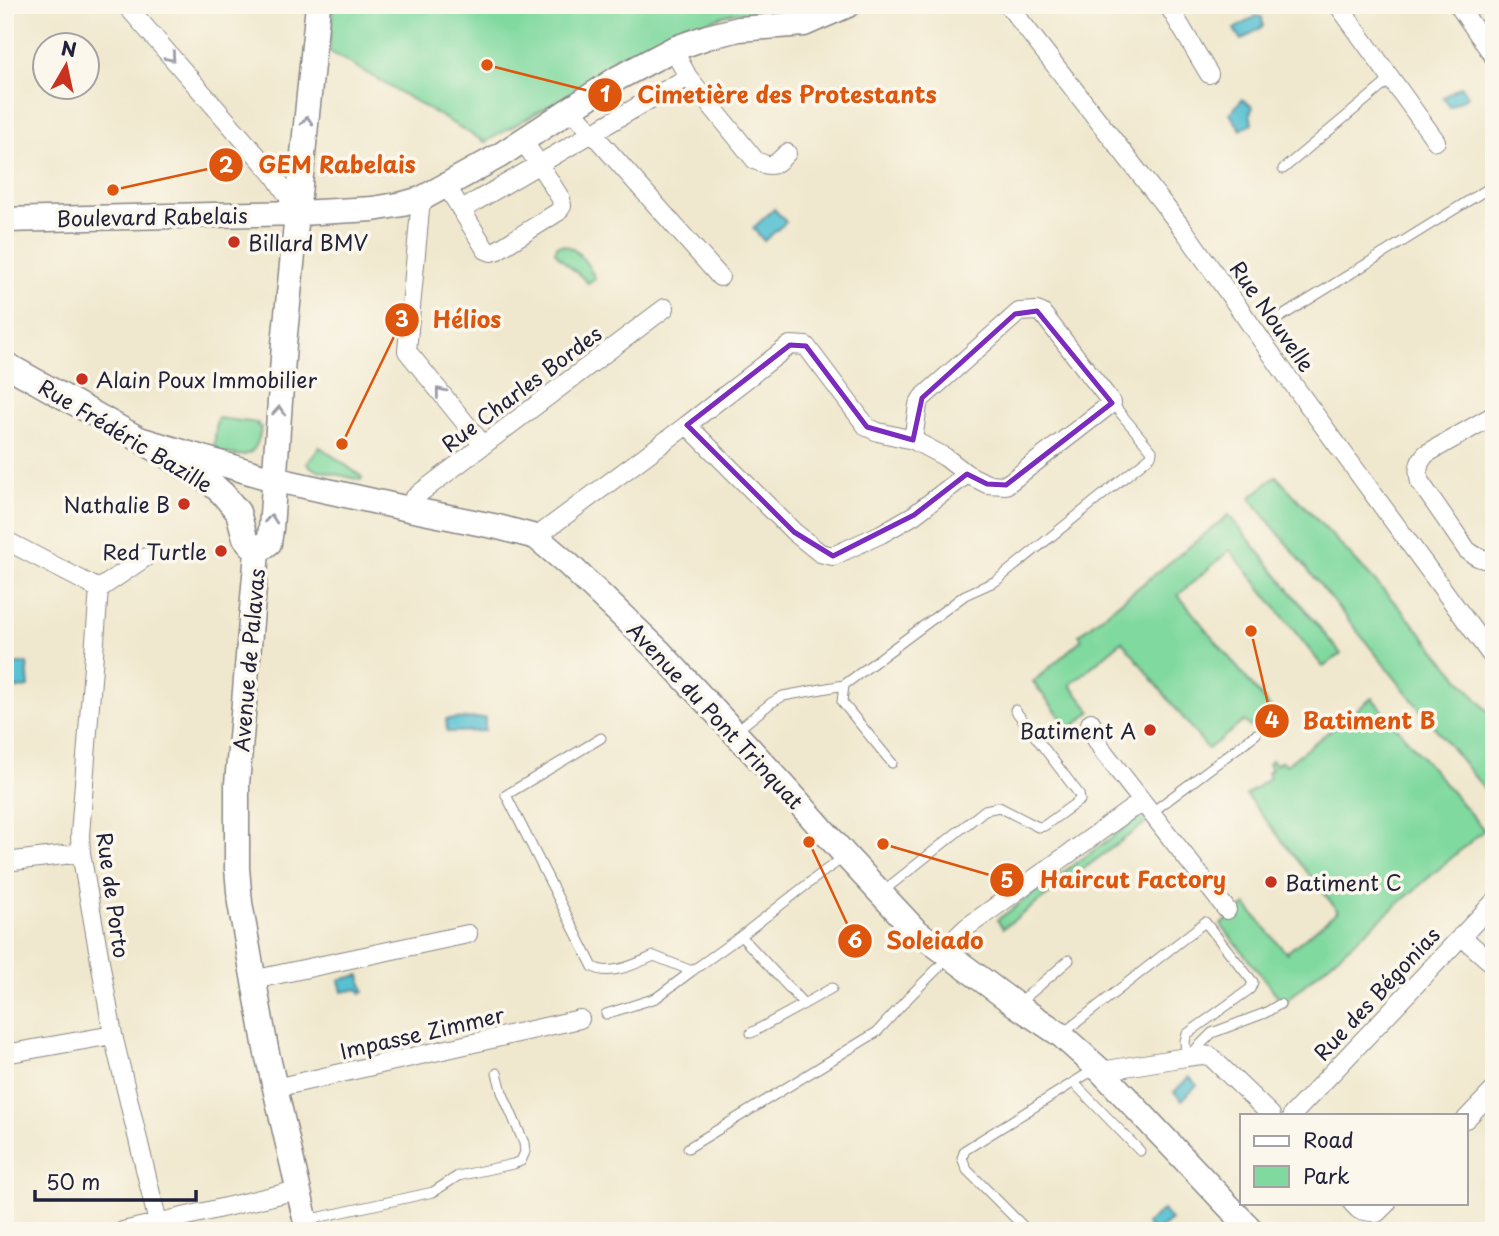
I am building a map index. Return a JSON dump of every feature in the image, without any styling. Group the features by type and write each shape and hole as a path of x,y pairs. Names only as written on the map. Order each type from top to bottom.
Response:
{"main road":[{"name":"Avenue de Palavas","path":"307,1226 252,980 238,879 237,784 257,552 269,543 284,344 318,5"},
{"name":"Boulevard Rabelais","path":"5,219 299,213 373,209 403,204 421,199 499,156 618,78 673,49 739,29 804,24 842,7"},
{"name":"Rue Frédéric Bazille","path":"5,364 210,482 238,512 245,538 257,552"},
{"name":"Avenue du Pont Trinquat","path":"139,439 273,479 536,537 643,635 915,930 1061,1035 1101,1071 1251,1231"},
{"path":"238,512 273,479"}],"street":[{"path":"126,5 274,175 299,213"},
{"name":"Rue Nouvelle","path":"1008,5 1186,233 1494,659"},
{"path":"1168,5 1209,74"},
{"path":"1458,5 1494,57"},
{"path":"1348,8 1391,79 1436,141"},
{"path":"673,49 688,77 755,160 767,167 774,166 787,153"},
{"path":"461,210 688,77"},
{"path":"571,109 720,277"},
{"path":"446,185 486,250 491,253 496,251 558,212 562,206 561,200 523,141"},
{"path":"421,199 407,351 483,444"},
{"name":"Rue Charles Bordes","path":"409,509 413,499 483,444 665,308"},
{"path":"536,537 790,345 806,346 867,427 913,440 946,457 967,474 987,484 1006,485 1112,403 1042,313 1019,312 922,398 918,404 913,440"},
{"path":"1494,415 1426,454 1418,467 1418,474 1420,482 1467,551 1484,560 1494,559"},
{"path":"687,425 794,532 820,552 833,556 914,515 967,474"},
{"path":"5,540 99,589 146,557"},
{"name":"Rue de Porto","path":"99,589 80,835 81,853 114,1035 158,1223"},
{"path":"1091,722 1089,727 1103,751 1227,910"},
{"path":"947,953 1148,808"},
{"path":"5,862 81,853"},
{"name":"Rue des Bégonias","path":"1293,1114 1494,902"},
{"path":"252,980 468,934"},
{"path":"1461,936 1494,965"},
{"name":"Impasse Zimmer","path":"275,1088 580,1019"},
{"path":"5,1054 114,1035"},
{"path":"1101,1071 1186,1057 1210,1056 1271,1114"},
{"path":"1468,1117 1494,1090"},
{"path":"123,1231 298,1191"},
{"path":"1353,1204 1359,1210 1377,1213 1386,1204"}],"lane":[{"path":"1283,169 1391,79"},
{"path":"1279,317 1494,184"},
{"path":"735,732 783,696 844,685 965,595 996,581 1151,456 1152,451 1112,403"},
{"path":"844,685 842,702 892,764"},
{"path":"881,893 985,810 999,807 1038,827 1080,800 1079,794 1014,710"},
{"path":"1148,808 1256,734"},
{"path":"601,738 506,795 593,967 598,970 620,969 654,956 692,971"},
{"path":"606,1014 656,998 846,856"},
{"path":"1061,1035 1205,922 1252,982 1250,989 1188,1034 1185,1041 1186,1057"},
{"path":"741,936 804,1004"},
{"path":"688,1148 877,1032 947,953"},
{"path":"1016,1005 1069,960"},
{"path":"751,1033 832,988"},
{"path":"1186,1057 1212,1033 1265,1013 1280,1004"},
{"path":"1028,1231 967,1170 962,1158 965,1150 1087,1074 1101,1071"},
{"path":"307,1226 433,1192 458,1176 521,1161 525,1152 524,1143 502,1092 497,1073"},
{"path":"1074,1083 1140,1152"}],"highlighted area":[{"path":"1037,311 1112,403 1006,485 987,484 967,474 914,515 833,556 794,532 687,425 790,345 806,346 867,427 913,440 922,398 1015,314"}],"green space":[{"path":"333,5 822,5 812,9 732,13 683,30 485,142 329,51"},
{"path":"562,245 578,253 595,278 588,283 555,252 557,246"},
{"path":"217,418 258,423 257,426 261,427 259,438 252,451 233,455 214,450"},
{"path":"320,447 362,477 361,480 314,469 307,464"},
{"path":"1276,476 1399,607 1494,719 1494,801 1250,498"},
{"path":"1229,515 1341,654 1323,667 1230,550 1178,595 1273,711 1268,715 1271,719 1267,722 1270,726 1267,728 1263,723 1259,726 1255,722 1250,727 1244,721 1208,749 1122,641 1070,685 1091,711 1070,729 1033,682 1082,639 1079,635"},
{"path":"1372,698 1484,830 1289,998 1285,1005 1221,925 1246,905 1286,953 1338,911 1246,795 1270,778 1267,773 1271,770 1268,764 1272,760 1276,765 1281,761 1286,765"},
{"path":"1144,814 1150,820 1003,928 997,920"}],"water":[{"path":"1256,16 1262,17 1263,26 1241,40 1234,29"},
{"path":"1461,86 1468,96 1450,107 1443,97"},
{"path":"1242,99 1253,107 1250,113 1252,123 1241,130 1230,114"},
{"path":"774,209 786,222 764,241 753,228"},
{"path":"27,663 29,687 14,689 11,665"},
{"path":"485,718 485,731 447,732 446,719"},
{"path":"360,975 364,992 361,993 358,989 342,992 339,980"},
{"path":"1189,1077 1197,1085 1182,1100 1174,1092"},
{"path":"1163,1210 1171,1220 1157,1231 1152,1231 1146,1224"}],"place":[{"name":"Cimetière des Protestants","path":"487,65"},
{"name":"GEM Rabelais","path":"113,190"},
{"name":"Billard BMV","path":"234,242"},
{"name":"Alain Poux Immobilier","path":"82,379"},
{"name":"Hélios","path":"342,444"},
{"name":"Nathalie B","path":"184,504"},
{"name":"Red Turtle","path":"221,551"},
{"name":"Batiment B","path":"1251,631"},
{"name":"Batiment A","path":"1150,730"},
{"name":"Soleiado","path":"809,842"},
{"name":"Haircut Factory","path":"883,844"},
{"name":"Batiment C","path":"1271,882"}]}
